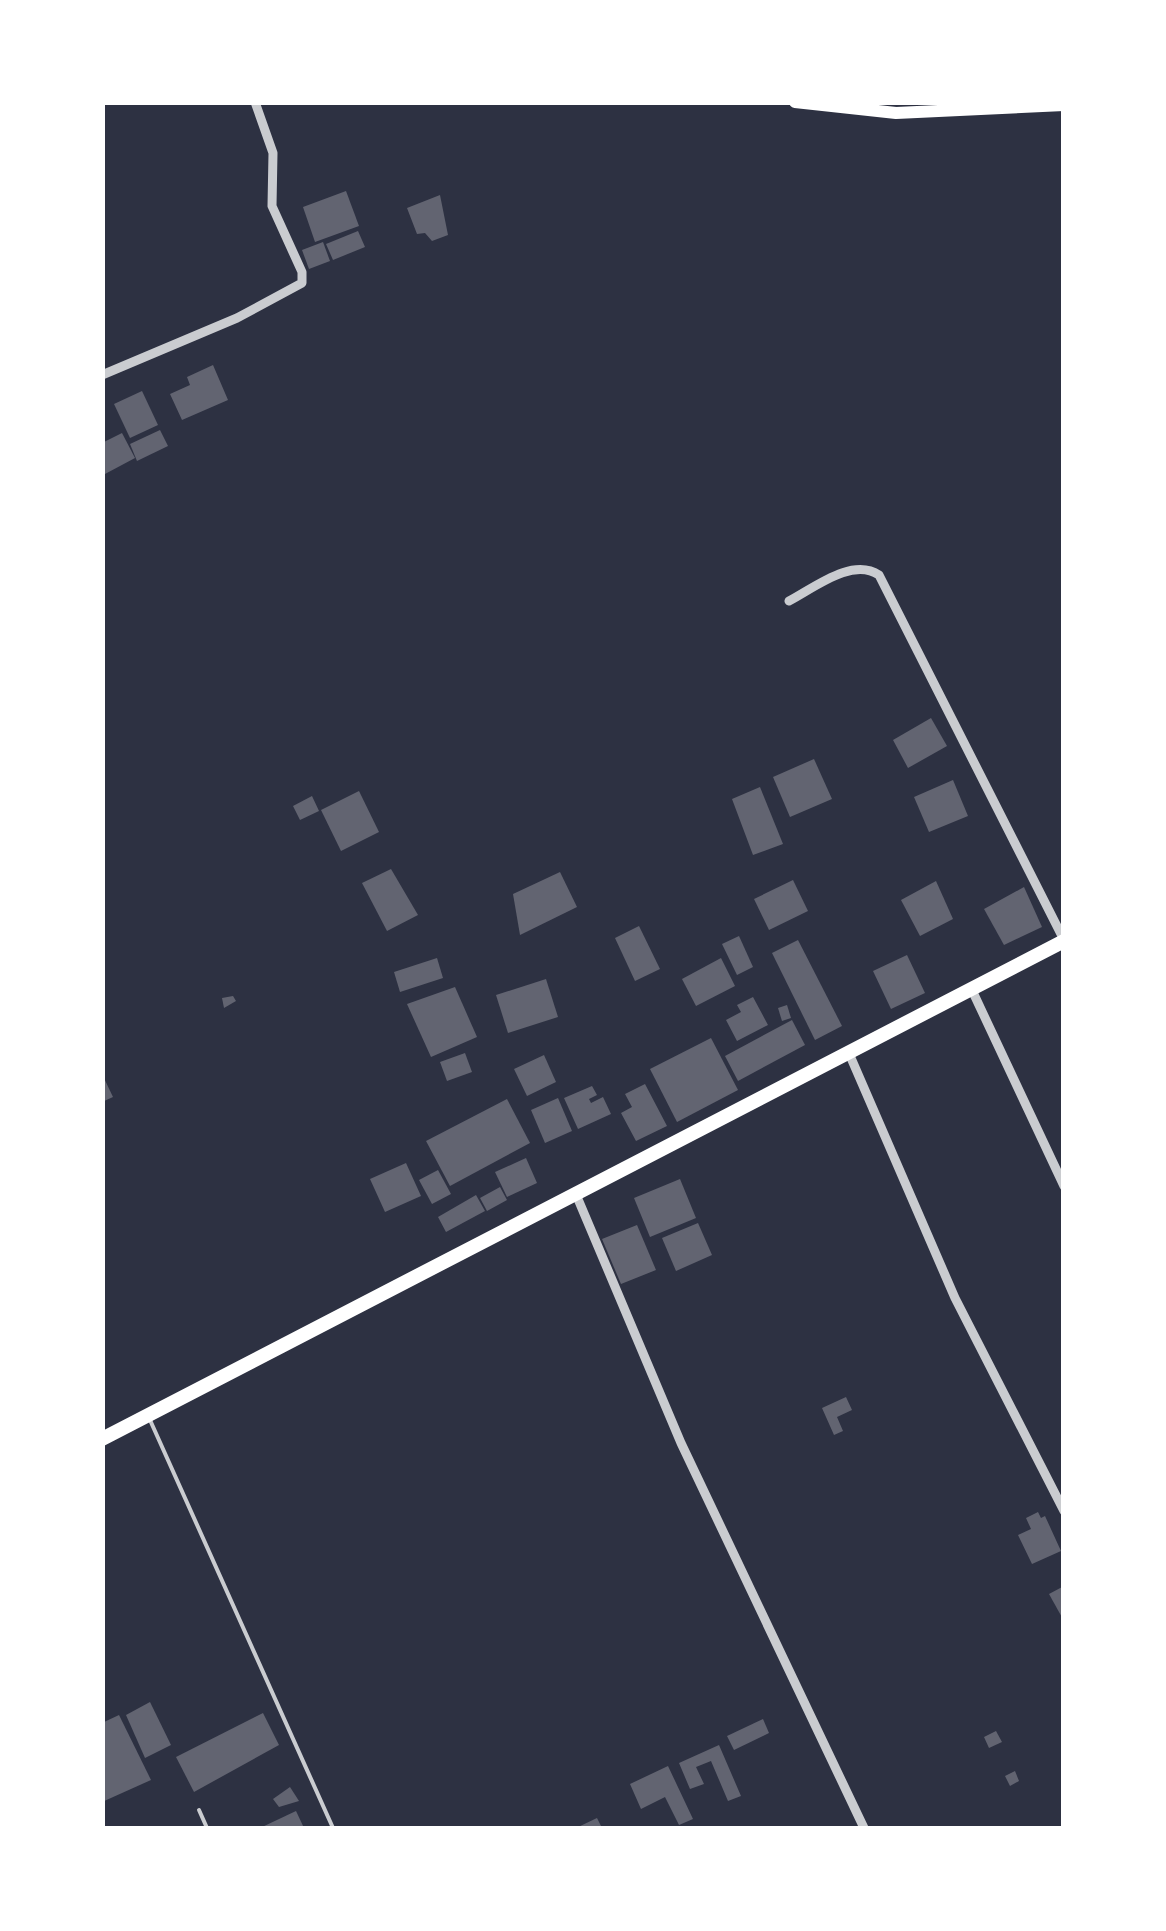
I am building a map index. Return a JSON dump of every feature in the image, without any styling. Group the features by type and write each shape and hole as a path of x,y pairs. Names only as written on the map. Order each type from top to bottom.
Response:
{"main road":[{"path":"795,102 896,113 1064,105"},
{"path":"102,1438 1064,940"}],"street":[{"path":"102,375 237,318 302,282 302,272 272,206 273,153 255,102"},
{"path":"789,601 848,570 864,569 879,575 1064,940"},
{"path":"971,988 1064,1186"},
{"path":"848,1051 955,1298 1064,1511"},
{"path":"575,1192 681,1443 864,1828"}],"lane":[{"path":"148,1416 333,1828"},
{"path":"199,1810 207,1828"}],"building":[{"path":"346,191 359,226 315,242 303,207"},
{"path":"440,195 448,235 432,241 425,233 417,234 407,208"},
{"path":"358,231 365,247 333,260 326,244"},
{"path":"323,242 330,261 309,269 302,250"},
{"path":"213,365 228,400 182,420 170,394 190,385 187,377"},
{"path":"142,391 158,425 130,438 114,404"},
{"path":"160,430 168,446 137,461 130,444"},
{"path":"122,433 135,458 105,474 102,443"},
{"path":"931,718 947,746 908,768 893,740"},
{"path":"814,759 832,799 790,817 773,777"},
{"path":"953,780 968,816 929,832 914,797"},
{"path":"760,787 783,844 753,855 732,799"},
{"path":"359,791 379,832 341,851 321,810"},
{"path":"312,796 319,811 300,820 293,806"},
{"path":"391,869 418,915 387,931 362,883"},
{"path":"560,872 577,907 520,935 513,894"},
{"path":"793,880 808,911 769,930 754,899"},
{"path":"936,881 953,919 920,936 901,900"},
{"path":"1024,887 1042,927 1004,945 984,909"},
{"path":"639,926 660,969 635,981 615,938"},
{"path":"739,936 753,967 737,975 722,944"},
{"path":"798,940 842,1026 815,1040 772,953"},
{"path":"907,955 925,993 891,1009 873,971"},
{"path":"437,958 443,978 400,992 394,972"},
{"path":"721,958 735,986 696,1006 682,979"},
{"path":"546,979 558,1017 508,1033 496,995"},
{"path":"455,987 477,1037 431,1057 407,1004"},
{"path":"233,996 236,1001 224,1008 222,998"},
{"path":"753,997 768,1025 737,1041 726,1020 741,1012 737,1005"},
{"path":"787,1005 791,1018 782,1021 778,1008"},
{"path":"792,1020 805,1045 738,1081 725,1056"},
{"path":"711,1038 738,1090 677,1122 650,1069"},
{"path":"465,1053 472,1072 447,1081 440,1062"},
{"path":"544,1055 556,1082 527,1096 514,1069"},
{"path":"102,1074 113,1097 102,1102"},
{"path":"645,1084 667,1126 636,1141 621,1113 632,1107 625,1094"},
{"path":"592,1086 597,1095 589,1099 591,1103 603,1097 611,1114 578,1129 564,1098"},
{"path":"558,1098 572,1131 545,1143 531,1110"},
{"path":"507,1099 530,1143 450,1186 426,1141"},
{"path":"526,1158 537,1183 507,1197 495,1172"},
{"path":"406,1163 421,1196 385,1212 370,1179"},
{"path":"438,1170 451,1194 432,1204 419,1180"},
{"path":"680,1179 696,1218 650,1237 634,1198"},
{"path":"500,1187 507,1200 487,1211 480,1198"},
{"path":"476,1195 485,1211 446,1232 438,1217"},
{"path":"698,1223 712,1255 676,1271 662,1238"},
{"path":"637,1225 656,1270 621,1284 602,1239"},
{"path":"846,1397 852,1410 837,1417 843,1431 834,1435 822,1408"},
{"path":"1038,1512 1041,1518 1045,1516 1061,1551 1032,1564 1018,1535 1031,1529 1026,1518"},
{"path":"1064,1586 1064,1621 1049,1594"},
{"path":"150,1702 171,1745 145,1758 126,1715"},
{"path":"263,1713 279,1745 194,1792 176,1757"},
{"path":"119,1715 151,1780 102,1802 102,1723"},
{"path":"763,1719 769,1733 734,1750 727,1736"},
{"path":"996,1731 1002,1742 989,1748 984,1737"},
{"path":"719,1745 741,1796 728,1801 711,1761 696,1767 704,1784 690,1789 679,1763"},
{"path":"668,1766 693,1819 679,1825 665,1797 641,1809 630,1784"},
{"path":"1015,1771 1019,1781 1010,1786 1005,1776"},
{"path":"290,1787 299,1801 279,1807 273,1799"},
{"path":"296,1811 304,1828 260,1828"},
{"path":"597,1818 602,1828 576,1828"}]}
